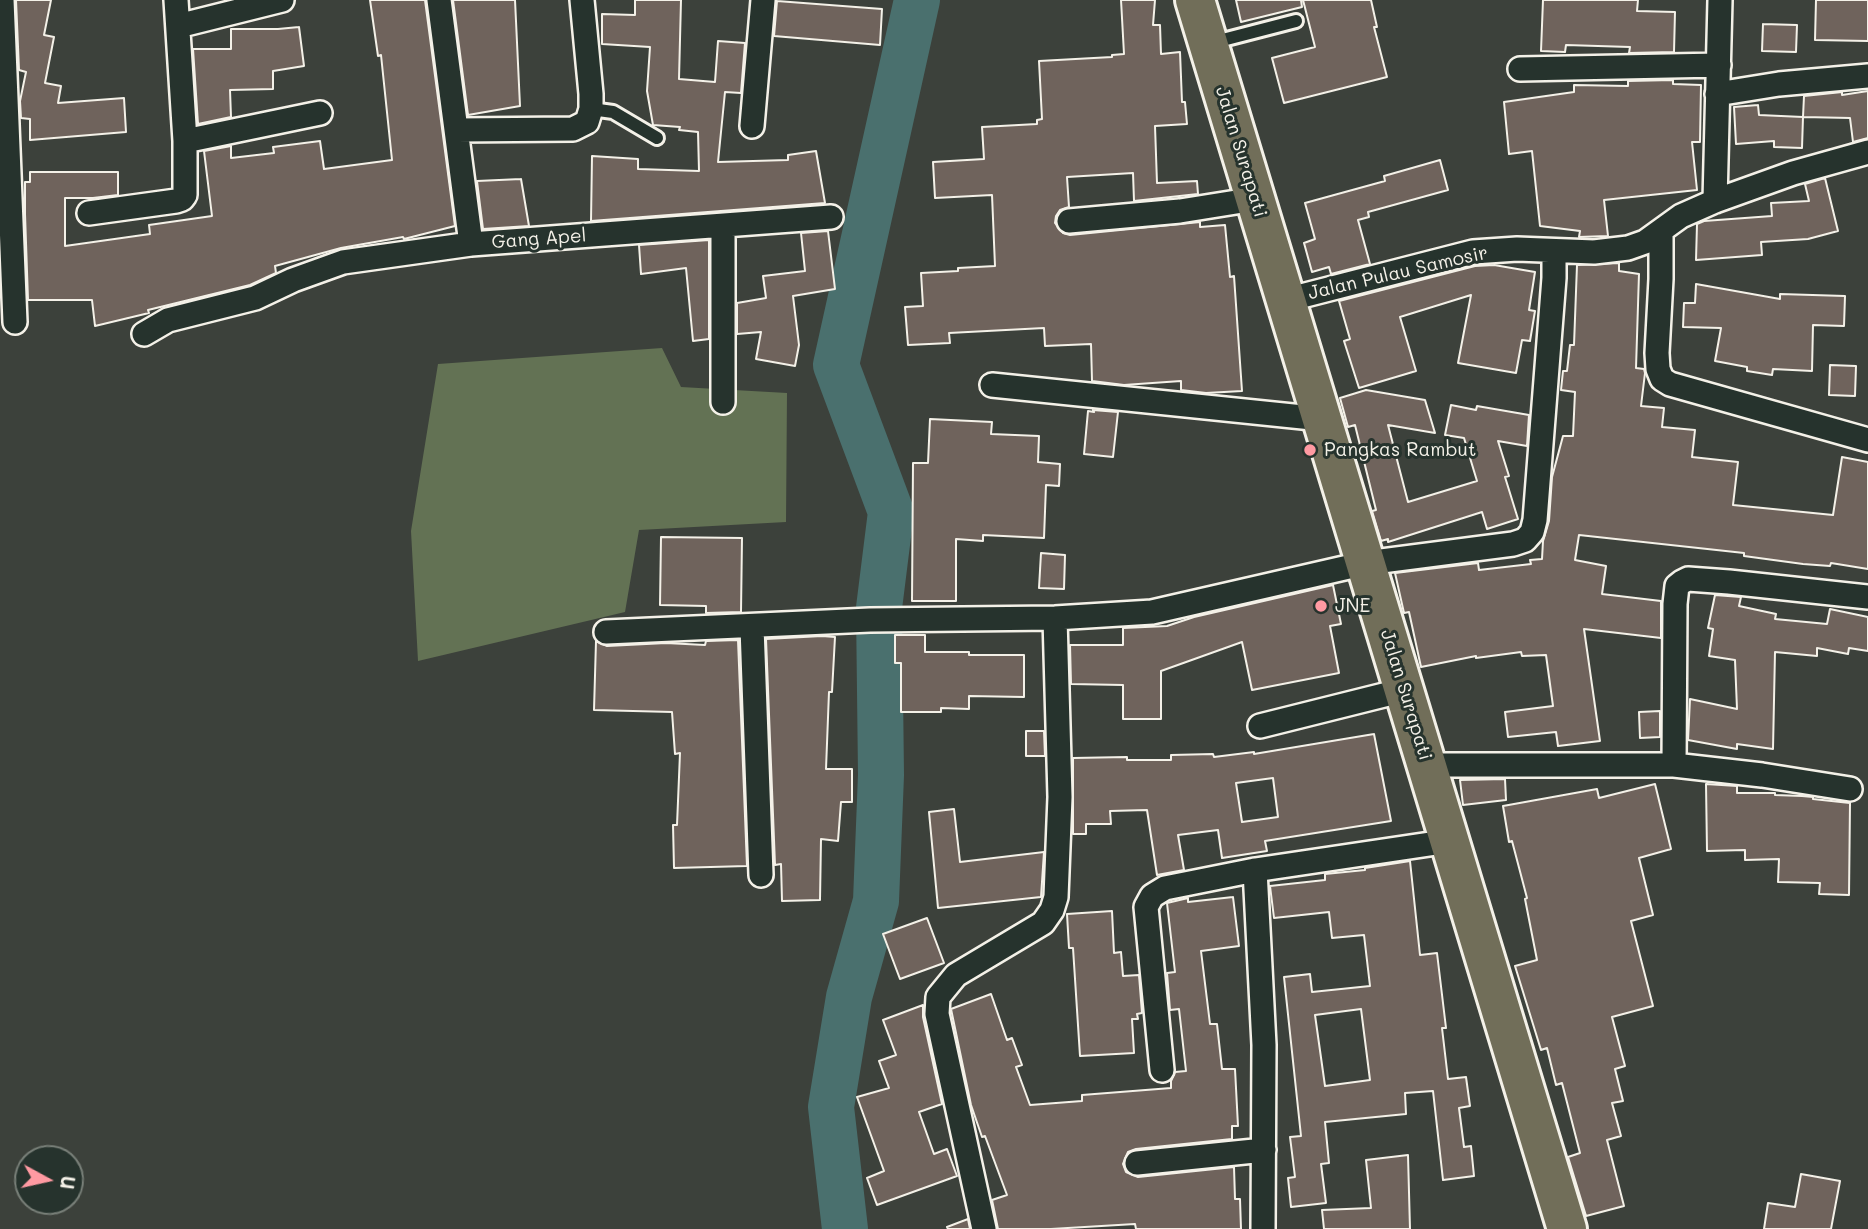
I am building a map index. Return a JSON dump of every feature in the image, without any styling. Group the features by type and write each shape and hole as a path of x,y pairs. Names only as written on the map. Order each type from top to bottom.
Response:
{"highway":[{"name":"Jalan Surapati","path":"1195,0 1567,1229"}],"street":[{"path":"2,0 15,322"},
{"path":"89,214 182,199 187,188 176,0"},
{"path":"177,26 282,0"},
{"name":"Gang Apel","path":"439,0 471,244 831,217"},
{"path":"457,130 573,129 587,122 591,109 582,0"},
{"path":"752,126 763,0"},
{"path":"1715,201 1720,0"},
{"path":"1520,69 1719,65"},
{"path":"1717,94 1779,84 1868,76"},
{"path":"186,141 320,113"},
{"name":"Jalan Pulau Samosir","path":"1286,300 1473,252 1517,249 1594,252 1628,248 1645,242 1681,216 1715,201 1793,173 1868,152"},
{"path":"1069,221 1180,211 1255,199"},
{"path":"723,226 723,402"},
{"path":"1661,232 1657,353 1662,379 1671,384 1868,440"},
{"path":"144,334 168,320 255,298 293,280 343,262 471,244"},
{"path":"606,632 870,620 1055,618 1152,612 1366,563 1513,544 1525,540 1532,532 1535,520 1553,291 1553,251"},
{"path":"992,385 1322,419"},
{"path":"1674,765 1677,586 1688,579 1868,597"},
{"path":"984,1229 937,1014 938,997 956,975 1043,923 1052,910 1056,897 1060,797 1055,618"},
{"path":"752,627 761,875"},
{"path":"1260,726 1404,690"},
{"path":"1427,765 1674,765 1850,789"},
{"path":"1162,1070 1146,907 1152,896 1165,888 1255,870 1450,841"},
{"path":"1255,870 1264,1045 1263,1229"},
{"path":"1137,1163 1264,1150"}],"lane":[{"path":"1208,44 1296,21"},
{"path":"591,109 613,112 657,138"}],"green space":[{"path":"662,348 681,387 787,393 786,522 639,530 625,612 418,661 411,531 438,364"}],"building":[{"path":"16,0 51,0 44,35 54,37 45,83 61,86 58,103 124,98 126,132 30,140 30,119 21,118 20,101 26,72 19,70"},
{"path":"370,0 425,0 455,226 404,239 403,237 341,248 275,266 276,273 250,285 95,326 92,300 28,300 25,182 30,182 30,172 118,172 118,195 65,198 65,246 150,234 149,225 212,216 204,151 231,146 231,158 274,153 273,147 320,141 324,169 392,160 381,55 378,56"},
{"path":"453,0 515,0 520,106 468,115"},
{"path":"635,0 681,0 679,79 715,82 718,41 745,43 741,93 725,92 718,162 788,160 788,155 816,151 825,203 591,221 592,156 638,159 638,169 699,171 698,132 679,130 680,127 653,125 647,91 650,47 602,44 602,14 635,15"},
{"path":"1121,0 1155,0 1153,25 1160,25 1161,54 1180,52 1182,102 1185,102 1187,124 1155,126 1157,183 1197,181 1198,194 1134,201 1133,173 1067,177 1069,207 1060,210 1055,223 1063,233 1070,235 1200,222 1200,227 1225,225 1230,277 1234,276 1242,391 1206,393 1181,390 1181,381 1124,385 1092,381 1091,344 1045,346 1044,328 949,333 950,343 908,345 905,307 923,306 921,273 995,266 992,195 935,198 933,162 984,159 982,127 1037,124 1037,120 1042,119 1039,61 1124,54"},
{"path":"1236,0 1301,0 1302,7 1241,22"},
{"path":"1303,0 1371,0 1377,27 1374,27 1387,77 1284,103 1272,58 1315,47"},
{"path":"1543,0 1638,0 1637,11 1675,12 1674,52 1629,53 1630,47 1566,45 1565,52 1541,51"},
{"path":"1816,0 1868,0 1868,41 1815,40"},
{"path":"777,1 882,9 880,45 774,36"},
{"path":"1763,24 1797,25 1796,52 1762,51"},
{"path":"299,27 304,66 273,71 273,89 230,90 231,117 198,124 193,49 231,49 231,29"},
{"path":"1673,80 1673,84 1701,85 1700,142 1692,142 1697,190 1604,200 1608,236 1579,237 1580,231 1540,226 1532,151 1509,154 1504,102 1574,92 1574,85 1628,86 1628,81"},
{"path":"1868,91 1868,138 1853,142 1850,118 1803,117 1804,96"},
{"path":"1758,105 1759,115 1803,117 1802,148 1774,147 1774,141 1736,144 1734,107"},
{"path":"1440,160 1448,190 1368,212 1369,217 1358,220 1370,264 1331,274 1329,267 1312,272 1304,243 1315,239 1305,203 1385,181 1384,176"},
{"path":"1825,178 1838,231 1808,239 1761,242 1762,255 1696,260 1697,224 1704,221 1772,216 1771,203 1809,201 1805,184"},
{"path":"521,179 529,226 483,229 477,181"},
{"path":"828,231 835,289 793,296 799,345 795,366 756,359 761,332 737,334 737,303 766,298 763,276 805,271 801,233"},
{"path":"709,240 709,339 693,341 686,268 641,274 639,245"},
{"path":"1619,263 1619,271 1639,274 1636,368 1644,369 1645,373 1641,406 1664,408 1662,427 1695,430 1692,457 1738,462 1733,505 1833,515 1842,457 1868,462 1868,569 1831,563 1830,566 1803,564 1744,556 1744,553 1579,535 1575,560 1606,566 1602,594 1661,601 1661,638 1584,629 1600,741 1558,746 1556,732 1508,737 1505,712 1553,706 1546,655 1522,656 1521,652 1476,656 1421,667 1409,612 1404,613 1395,573 1478,563 1479,570 1531,564 1530,560 1542,559 1543,541 1549,521 1552,477 1563,436 1573,436 1575,392 1561,390 1563,371 1567,371 1570,345 1574,345 1577,265"},
{"path":"1494,265 1535,272 1529,310 1535,311 1530,341 1522,340 1516,373 1458,363 1471,295 1400,317 1416,371 1359,388 1344,341 1350,339 1339,301 1475,266"},
{"path":"1696,284 1780,299 1780,294 1845,296 1844,326 1813,325 1812,371 1773,369 1772,375 1747,371 1747,367 1715,361 1721,328 1683,327 1684,303 1695,303"},
{"path":"1830,365 1856,366 1855,396 1829,395"},
{"path":"1366,390 1425,400 1435,433 1388,425 1408,502 1477,481 1464,438 1445,435 1451,405 1476,410 1477,406 1529,415 1527,446 1498,441 1509,476 1505,477 1518,519 1487,529 1482,512 1388,542 1388,539 1381,541 1372,511 1376,510 1355,425 1348,427 1340,398"},
{"path":"1093,410 1118,412 1113,457 1084,454 1088,411 1094,412"},
{"path":"930,419 992,422 991,434 1039,436 1038,462 1060,464 1059,486 1046,485 1044,538 983,535 983,541 956,539 956,601 912,601 913,463 928,463"},
{"path":"661,537 742,538 741,612 706,613 706,606 660,605"},
{"path":"1041,553 1065,555 1064,589 1039,588"},
{"path":"1333,585 1341,624 1330,626 1339,673 1252,690 1242,642 1161,671 1161,719 1123,719 1123,685 1071,684 1070,645 1123,645 1123,628 1167,626 1194,617"},
{"path":"1715,595 1741,597 1739,606 1776,614 1775,619 1827,624 1830,609 1868,617 1868,651 1849,648 1848,654 1817,648 1817,656 1775,652 1773,749 1737,744 1737,749 1688,740 1690,699 1737,709 1735,660 1709,656 1713,629 1708,628"},
{"path":"895,635 925,635 925,652 1024,655 1024,697 969,696 969,709 941,708 941,712 901,712 901,663 895,663"},
{"path":"835,637 832,692 829,692 826,769 852,769 852,802 841,802 838,841 821,839 820,900 782,901 781,864 775,865 766,639"},
{"path":"738,640 747,866 674,868 673,825 677,825 680,753 675,754 672,712 594,710 596,641 607,646 666,643 705,645 706,641"},
{"path":"1660,711 1660,737 1640,738 1639,712"},
{"path":"1026,731 1044,731 1045,756 1026,756"},
{"path":"1374,734 1391,821 1265,841 1267,851 1222,858 1218,830 1178,835 1184,870 1157,875 1147,810 1110,811 1111,824 1086,824 1086,834 1073,834 1073,758 1127,757 1127,760 1171,760 1171,755 1213,754 1214,757 1254,754","holes":["1273,778 1278,817 1242,822 1236,783"]},
{"path":"1505,779 1506,800 1463,805 1460,780"},
{"path":"1655,784 1671,849 1639,858 1653,915 1631,921 1653,1006 1612,1017 1625,1066 1615,1069 1623,1101 1612,1103 1621,1136 1607,1140 1624,1206 1586,1216 1568,1157 1580,1153 1562,1083 1556,1085 1547,1048 1541,1050 1515,966 1537,960 1525,899 1527,898 1512,841 1509,842 1503,806 1597,789 1599,798"},
{"path":"1706,784 1737,786 1737,793 1775,793 1850,803 1849,895 1819,894 1820,883 1778,882 1779,859 1745,860 1745,850 1707,851"},
{"path":"954,809 960,862 1044,852 1041,897 938,908 929,812"},
{"path":"1410,861 1420,955 1437,953 1446,1028 1442,1028 1448,1079 1466,1077 1470,1106 1459,1108 1464,1147 1471,1146 1474,1176 1443,1180 1433,1091 1405,1093 1406,1114 1325,1122 1329,1163 1321,1164 1326,1203 1291,1207 1288,1178 1295,1177 1290,1137 1301,1136 1284,977 1310,974 1312,992 1370,986 1364,935 1332,938 1329,912 1274,918 1270,886 1325,880 1325,874","holes":["1361,1009 1370,1080 1325,1086 1315,1015"]},
{"path":"1233,897 1239,946 1201,951 1210,1024 1217,1024 1222,1069 1235,1069 1238,1126 1232,1126 1232,1139 1136,1149 1128,1152 1123,1164 1126,1172 1138,1177 1234,1167 1235,1199 1240,1199 1241,1229 1136,1229 1135,1224 998,1229 992,1200 1007,1195 971,1105 951,1009 991,994 1007,1040 1012,1038 1022,1065 1016,1067 1030,1105 1082,1101 1082,1095 1171,1088 1175,1072 1186,1071 1179,1009 1170,1010 1167,973 1175,972 1167,903 1188,898 1188,902"},
{"path":"1112,911 1114,953 1121,952 1123,976 1139,975 1142,1013 1137,1014 1138,1019 1132,1019 1134,1053 1080,1056 1073,948 1069,948 1067,914"},
{"path":"927,918 944,963 900,979 883,934"},
{"path":"923,1005 923,1017 942,1104 919,1112 934,1154 947,1149 957,1176 877,1205 867,1178 884,1171 857,1097 889,1088 879,1061 896,1055 883,1020"},
{"path":"1408,1155 1410,1229 1324,1229 1322,1210 1371,1208 1366,1160"},
{"path":"1801,1174 1840,1181 1831,1229 1764,1229 1768,1203 1795,1207"},
{"path":"968,1219 970,1229 947,1227"}],"waterway":[{"path":"845,1229 831,1107 849,997 876,901 881,775 879,608 891,512 836,365 917,0"}],"place":[{"name":"Pangkas Rambut","path":"1310,450"},
{"name":"JNE","path":"1321,606"}]}
